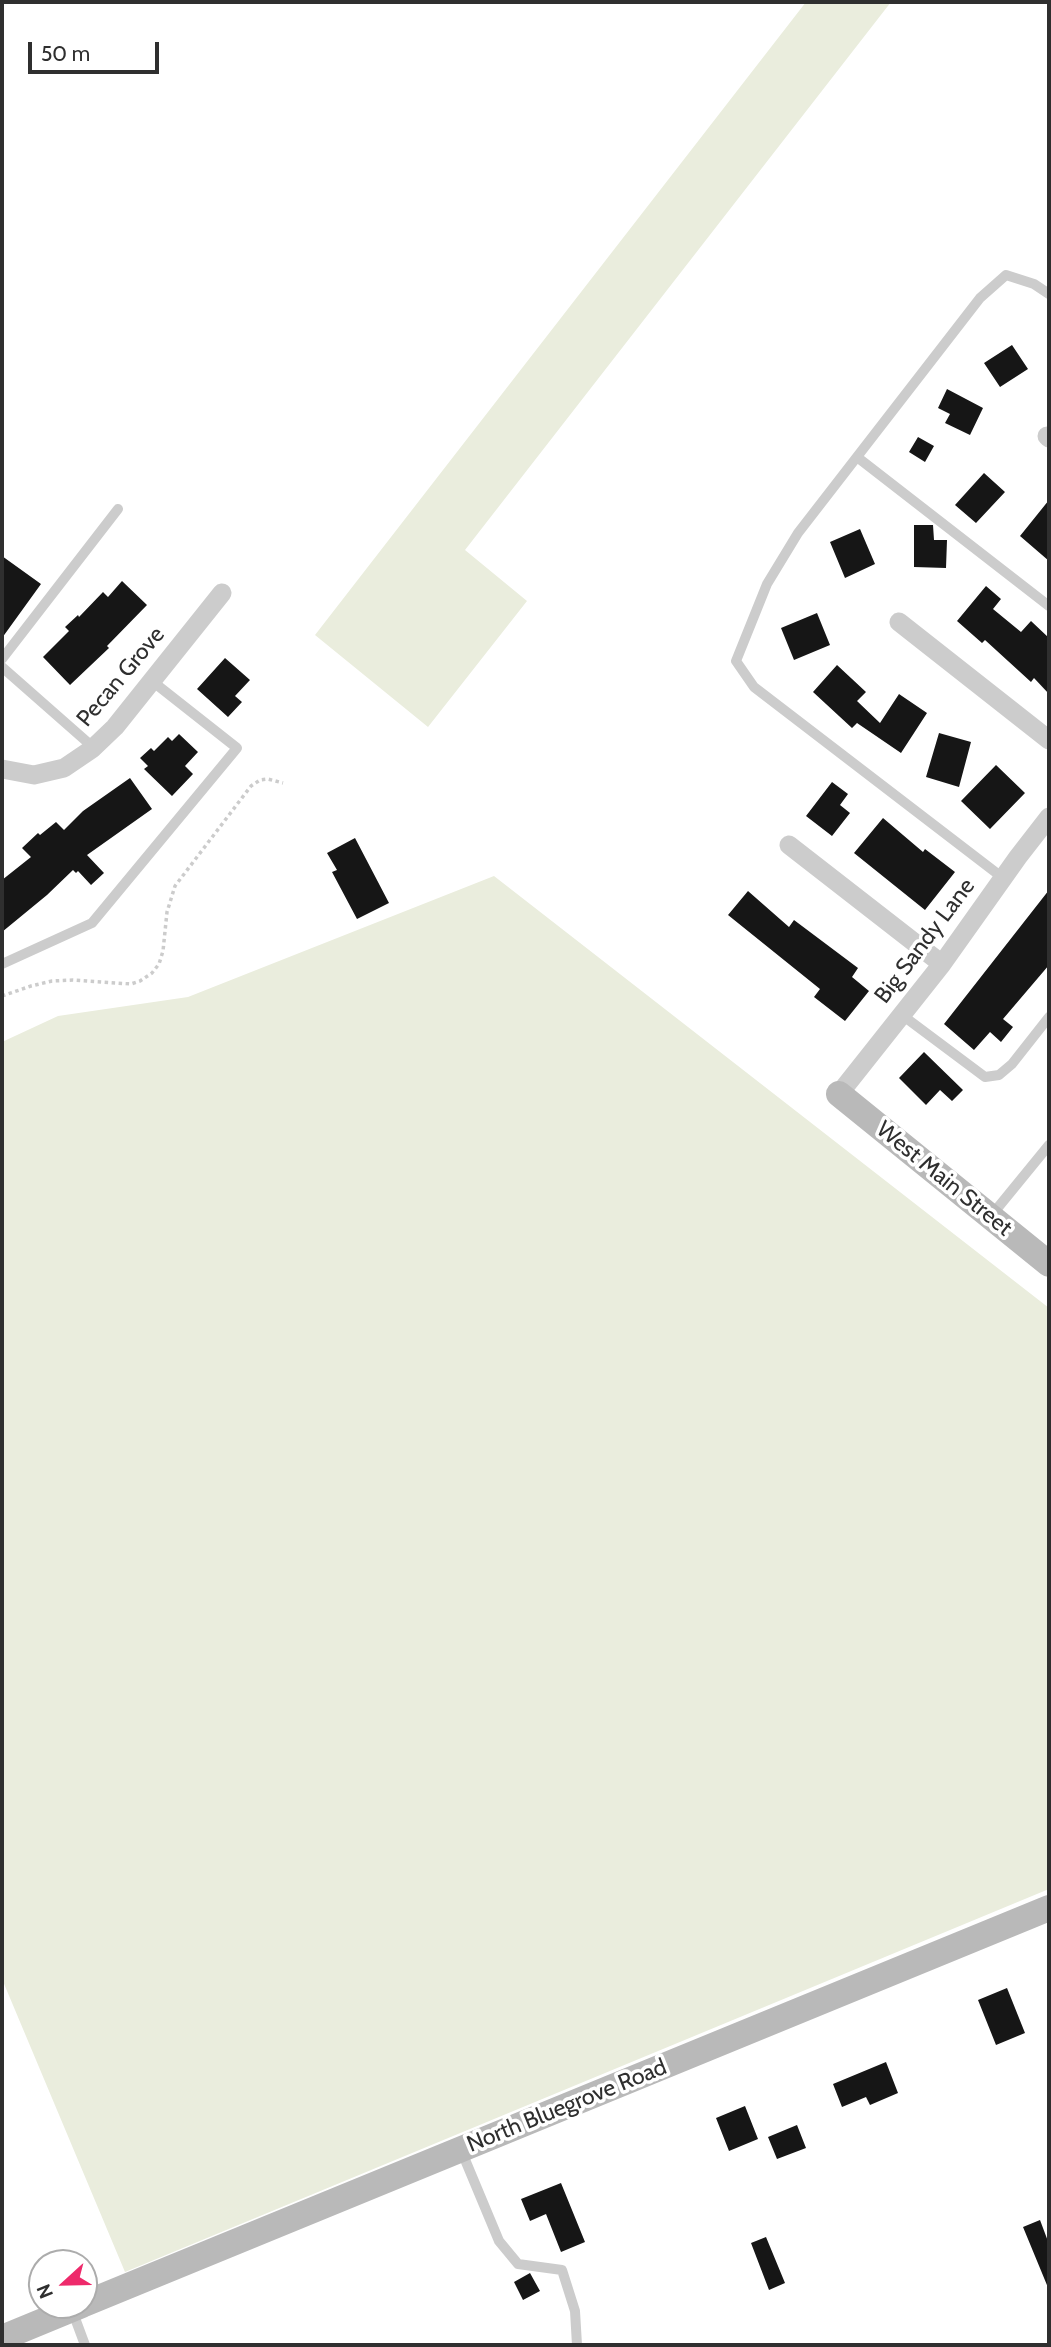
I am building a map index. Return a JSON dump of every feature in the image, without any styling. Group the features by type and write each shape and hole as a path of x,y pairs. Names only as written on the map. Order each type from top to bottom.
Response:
{"street":[{"name":"Pecan Grove","path":"2,770 34,775 64,768 94,748 115,727 222,593"},
{"path":"898,622 1049,740"},
{"name":"Big Sandy Lane","path":"839,1094 942,964 1049,817"},
{"path":"789,845 942,964"},
{"name":"West Main Street","path":"839,1094 1049,1264"},
{"name":"North Bluegrove Road","path":"98,2299 1049,1908"},
{"name":"North Bluegrove Road","path":"2,2338 48,2319"}],"lane":[{"path":"1003,878 754,687 736,661 766,584 798,533 980,298 1006,275 1034,284 1049,294"},
{"path":"856,457 1049,606"},
{"path":"2,659 118,509"},
{"path":"2,667 94,748"},
{"path":"2,964 92,923 237,748 152,681"},
{"path":"902,1015 985,1077 999,1075 1012,1064 1049,1017"},
{"path":"991,1217 1049,1145"},
{"path":"461,2149 499,2241 518,2264 562,2270 575,2311 578,2345"},
{"path":"82,2319 85,2345"}],"path":[{"path":"2,996 52,981 131,984 152,973 159,964 167,912 175,886 251,786 260,780 268,779 283,783"}],"green space":[{"path":"806,2 891,2 465,550 527,601 428,727 315,635"},
{"path":"494,876 1049,1308 1049,1889 125,2272 2,1979 2,1042 58,1016 188,997"}],"building":[{"path":"1012,345 1028,369 1000,387 984,363"},
{"path":"947,389 983,408 970,435 945,423 950,414 938,408"},
{"path":"918,437 934,446 925,462 909,452"},
{"path":"984,473 1005,492 976,523 955,505"},
{"path":"1049,500 1049,561 1020,536"},
{"path":"914,525 933,525 934,540 947,540 946,568 914,567"},
{"path":"860,529 875,564 845,578 830,542"},
{"path":"2,556 41,584 2,638"},
{"path":"122,581 147,605 107,646 109,648 70,685 43,657 69,631 65,627 78,615 79,617 103,592 108,597"},
{"path":"986,586 1001,599 993,609 1021,632 1031,621 1049,638 1049,694 1034,678 1031,682 985,640 982,643 957,621"},
{"path":"817,613 830,645 794,660 781,628"},
{"path":"225,658 250,680 235,696 242,702 228,717 197,689"},
{"path":"837,665 866,692 857,701 880,723 899,694 927,713 901,753 857,723 852,728 813,692"},
{"path":"939,733 971,742 959,787 926,777"},
{"path":"179,734 198,752 185,766 193,774 172,796 144,769 148,766 140,758 151,748 154,751 168,737 172,741"},
{"path":"996,765 1025,793 990,829 961,801"},
{"path":"130,778 152,809 87,855 104,873 91,885 78,871 76,873 73,870 2,932 2,880 31,857 22,848 38,833 40,835 56,822 64,830 83,811"},
{"path":"832,782 848,794 840,805 850,813 832,836 806,816"},
{"path":"883,818 923,852 925,849 955,872 925,910 854,853"},
{"path":"355,838 389,903 357,919 332,872 337,870 327,853"},
{"path":"1049,890 1049,965 1003,1019 1013,1027 1001,1042 990,1032 974,1050 944,1024"},
{"path":"748,891 789,927 794,920 858,968 852,977 869,991 845,1021 814,997 820,989 728,915"},
{"path":"924,1052 963,1090 952,1101 940,1090 926,1105 899,1078"},
{"path":"1007,1988 1025,2033 996,2045 978,2000"},
{"path":"886,2062 898,2093 870,2105 866,2097 842,2107 833,2084"},
{"path":"745,2106 758,2139 729,2151 716,2118"},
{"path":"797,2125 806,2148 777,2159 768,2137"},
{"path":"561,2183 585,2242 561,2252 546,2214 530,2221 521,2199"},
{"path":"1040,2220 1049,2244 1049,2290 1023,2227"},
{"path":"766,2237 785,2283 769,2290 751,2243"},
{"path":"530,2273 540,2291 523,2300 514,2282"}]}
